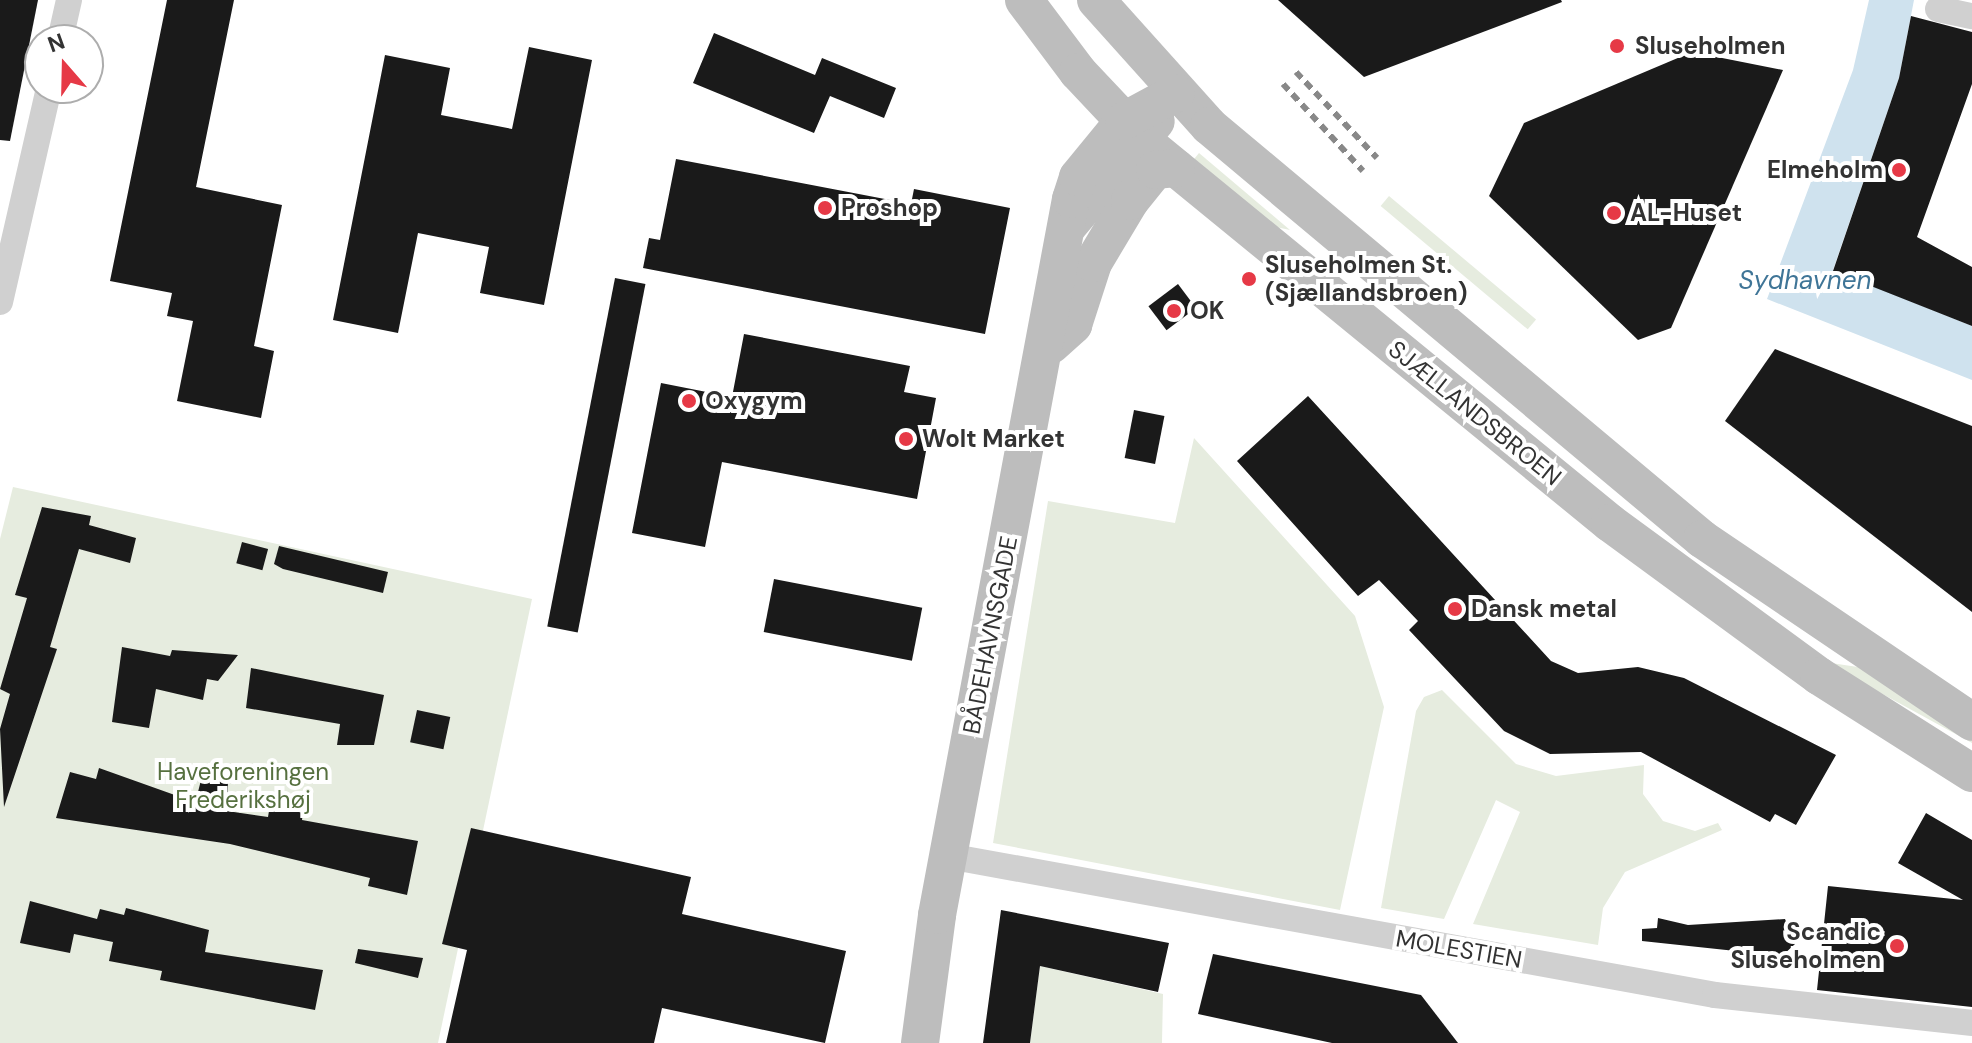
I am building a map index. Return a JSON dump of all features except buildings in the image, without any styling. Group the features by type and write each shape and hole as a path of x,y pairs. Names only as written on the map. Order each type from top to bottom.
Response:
{"street":[{"path":"64,24 69,0"},
{"name":"SJÆLLANDSBROEN","path":"1024,0 1133,131 1648,554 1819,676 1972,773"},
{"name":"SJÆLLANDSBROEN","path":"1096,0 1176,93 1702,539 1972,722"},
{"path":"1938,9 1972,16"},
{"name":"BÅDEHAVNSGADE","path":"920,1043 948,856 1078,177 1176,93"},
{"path":"0,302 45,104"},
{"path":"1044,352 1073,325 1093,263 1130,201 1155,170 1176,168"},
{"name":"MOLESTIEN","path":"948,856 1715,995 1972,1023"}],"green space":[{"path":"1199,153 1290,230 1266,225 1190,164"},
{"path":"1389,196 1536,319 1528,329 1381,206"},
{"path":"1194,438 1355,616 1384,707 1340,910 993,843 1048,501 1175,523"},
{"name":"Haveforeningen Frederikshøj","path":"13,487 532,599 438,1043 0,1043 0,539"},
{"path":"1824,662 1858,667 1972,735 1972,743"},
{"path":"1442,690 1516,764 1556,776 1644,765 1643,794 1663,821 1695,831 1718,823 1722,830 1625,872 1603,908 1598,945 1473,924 1520,812 1496,800 1444,919 1381,908 1416,711 1424,697"},
{"path":"1040,966 1163,994 1162,1043 1030,1043"}],"water":[{"name":"Sydhavnen","path":"1869,0 1914,0 1899,78 1833,270 1972,326 1972,380 1767,299 1853,70"}],"railway":[{"path":"1296,72 1377,158"},
{"path":"1283,84 1363,171"}],"place":[{"name":"Sluseholmen","path":"1617,46"},
{"name":"Elmeholm","path":"1899,170"},
{"name":"Proshop","path":"825,208"},
{"name":"AL-Huset","path":"1614,213"},
{"name":"Sluseholmen St. (Sjællandsbroen)","path":"1249,279"},
{"name":"OK","path":"1174,311"},
{"name":"Oxygym","path":"689,401"},
{"name":"Wolt Market","path":"906,439"},
{"name":"Dansk metal","path":"1455,609"},
{"name":"Scandic Sluseholmen","path":"1897,946"}]}
